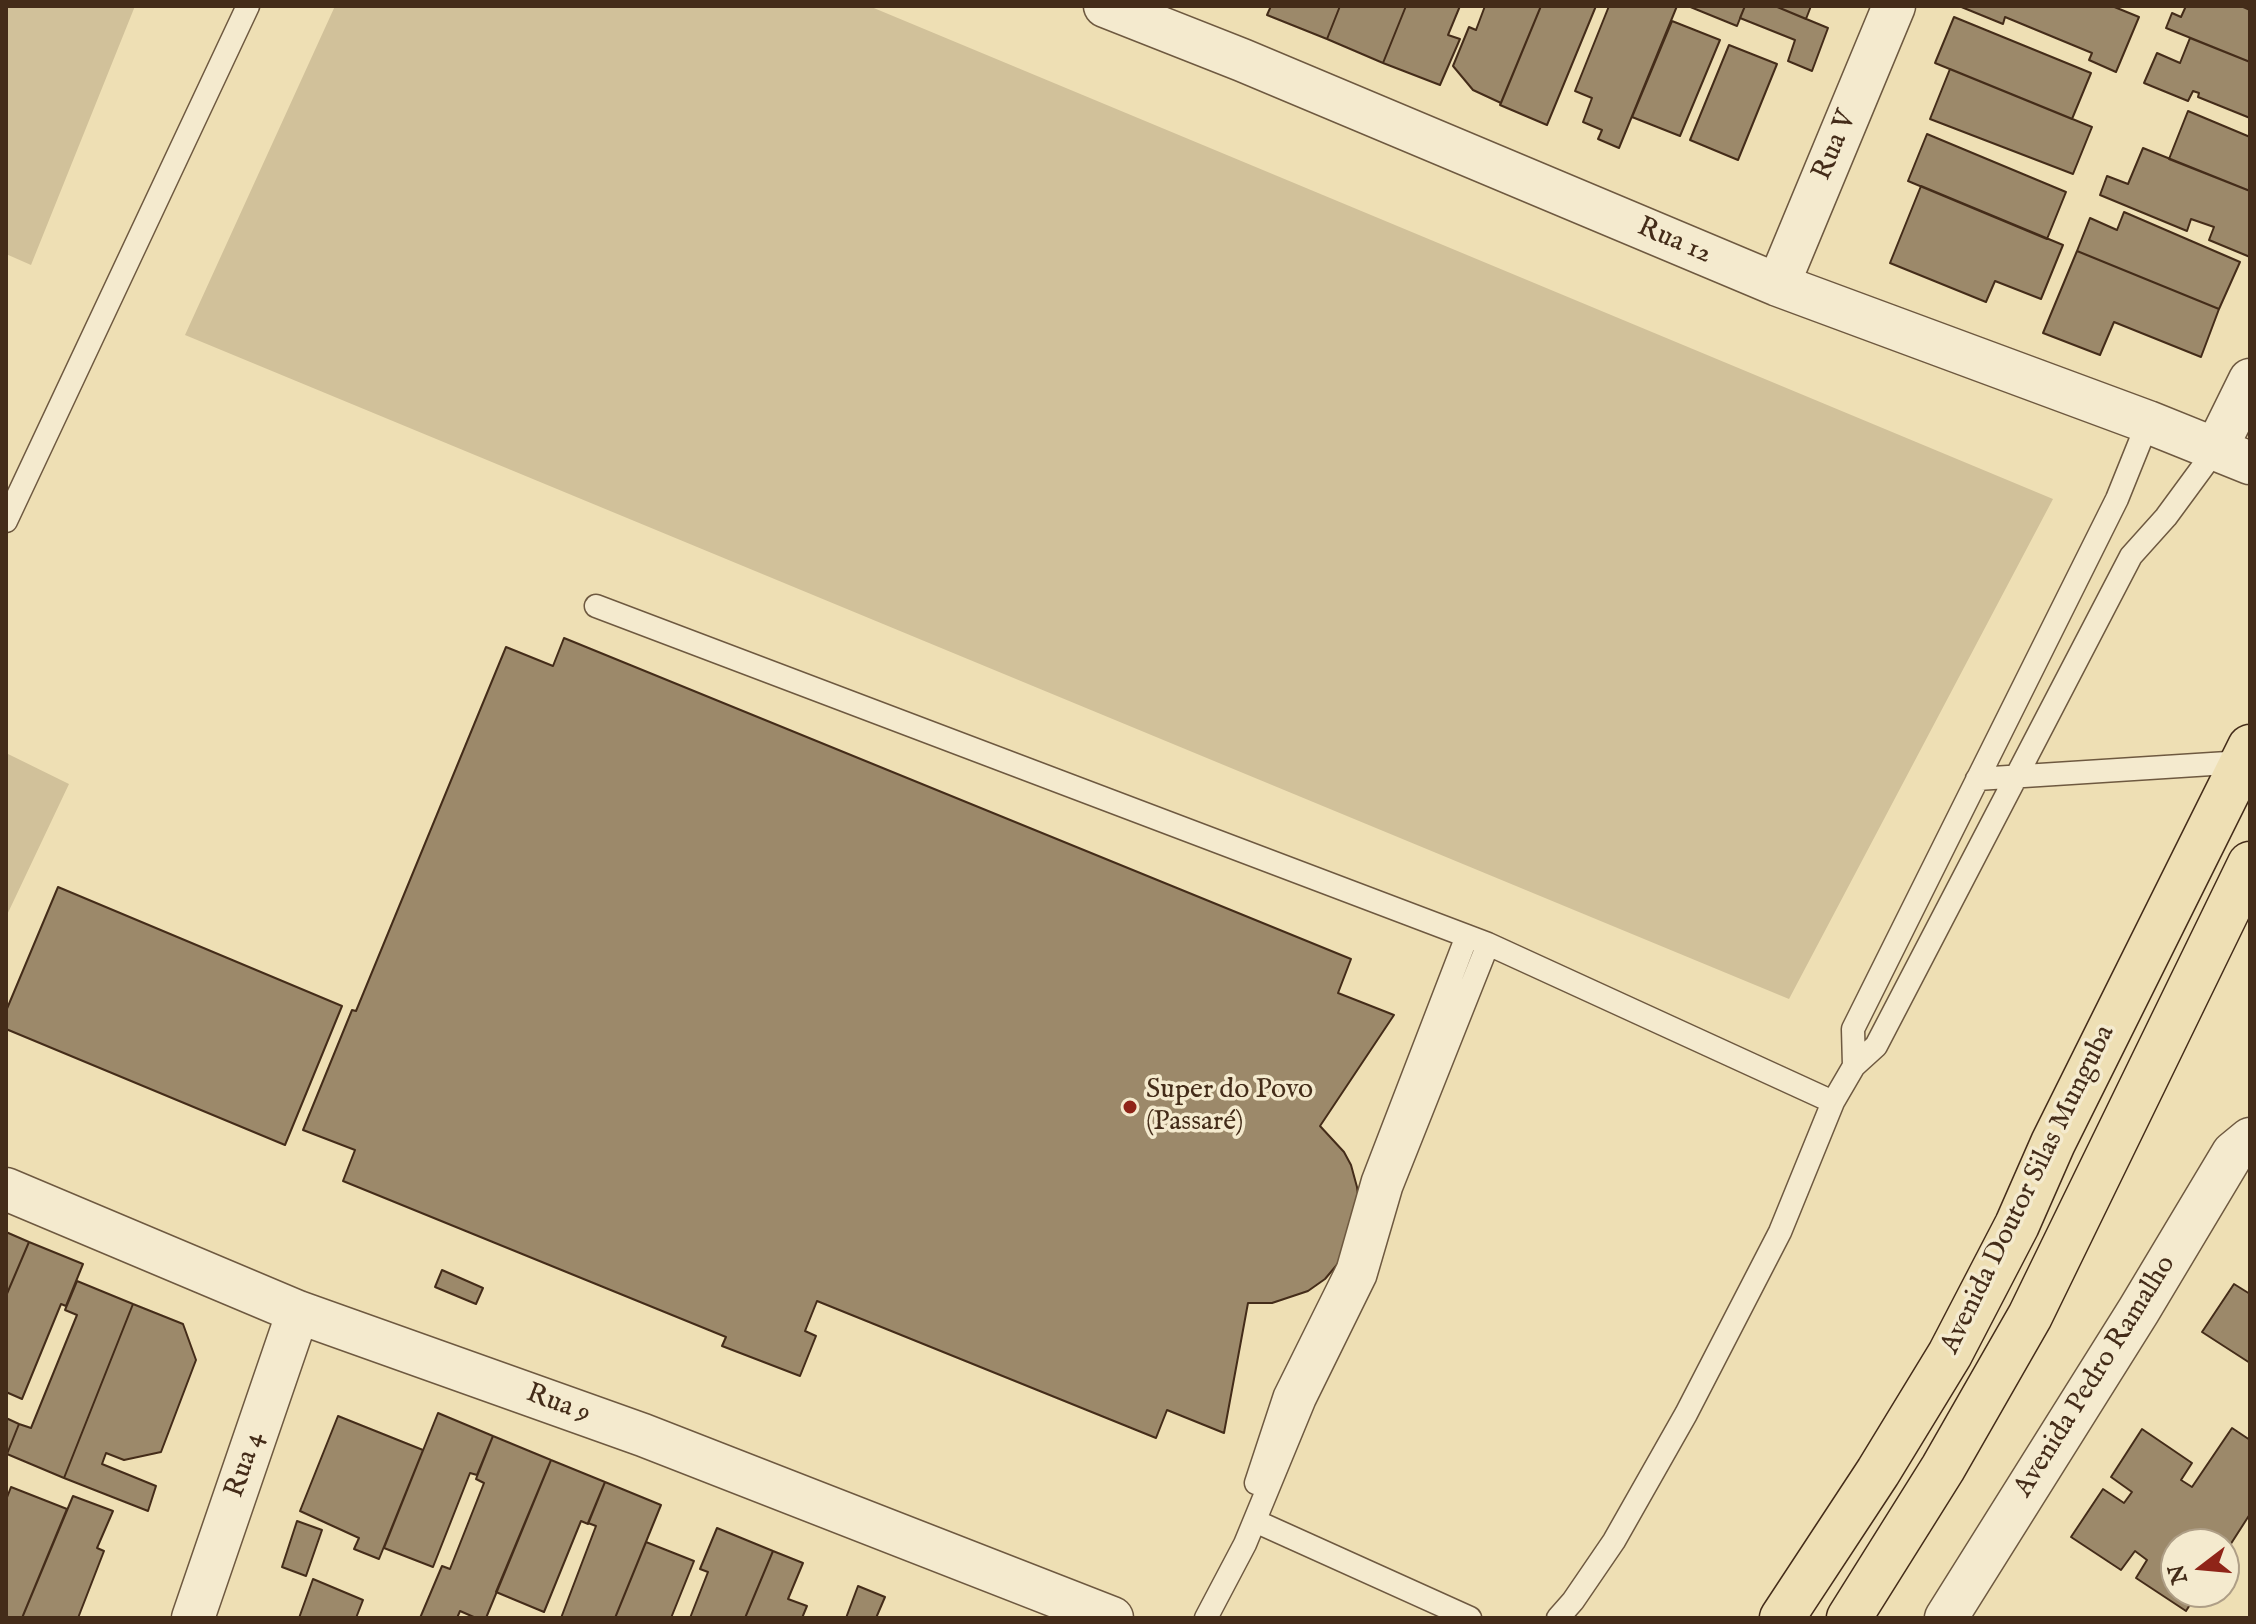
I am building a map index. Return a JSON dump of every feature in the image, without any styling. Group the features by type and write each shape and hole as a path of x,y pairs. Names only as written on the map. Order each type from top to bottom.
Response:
{"main road":[{"name":"Avenida Doutor Silas Munguba","path":"1782,1618 1878,1472 1950,1354 2017,1225 2053,1143 2246,755"},
{"name":"Avenida Doutor Silas Munguba","path":"1849,1618 1943,1468 2030,1316 2250,864"}],"street":[{"name":"Rua 12","path":"1105,6 1257,66 1778,285 2233,456"},
{"name":"Rua V","path":"1778,285 1894,6"},
{"path":"2233,456 2250,380"},
{"name":"Avenida Pedro Ramalho","path":"1946,1618 2139,1310 2233,1153 2250,1139"},
{"name":"Rua 9","path":"6,1189 298,1312 643,1435 1030,1604 1112,1618"},
{"name":"Rua 4","path":"193,1618 298,1312"}],"lane":[{"path":"6,521 248,6"},
{"path":"1854,1066 1853,1029 2117,499 2148,422"},
{"path":"1558,1618 1614,1541 1686,1414 1780,1232 1833,1102 1854,1066 1876,1046 2131,556 2166,517 2233,456"},
{"path":"596,606 1488,944 1833,1102"},
{"path":"1977,779 2246,755"},
{"path":"1245,1544 1244,1518 1285,1395 1348,1268 1378,1167 1467,936"},
{"path":"1206,1618 1245,1544 1304,1401 1365,1277 1391,1188 1488,944"},
{"path":"1255,1521 1470,1618"}],"shaded area":[{"path":"6,6 135,6 31,265 6,254"},
{"path":"335,6 869,6 2053,499 1789,999 185,335"},
{"path":"6,753 69,784 6,917"}],"building":[{"path":"1271,6 1340,6 1327,39 1267,15"},
{"path":"1340,6 1406,6 1383,63 1327,39"},
{"path":"1406,6 1460,6 1448,35 1460,39 1440,85 1383,63"},
{"path":"1485,6 1541,6 1501,103 1473,90 1453,66 1469,27 1476,30"},
{"path":"1541,6 1596,6 1547,125 1500,105"},
{"path":"1609,6 1677,6 1619,148 1598,139 1602,130 1583,122 1592,98 1575,91"},
{"path":"1688,6 1745,6 1737,26"},
{"path":"1745,6 1775,6 1828,28 1812,71 1788,61 1795,40 1740,18"},
{"path":"1775,6 1811,6 1806,19"},
{"path":"1959,6 2112,6 2139,17 2116,72 2089,60 2092,53 2005,17 2003,24"},
{"path":"2186,6 2241,6 2250,10 2250,62 2166,28 2172,13 2181,17"},
{"path":"1954,17 2091,73 2072,119 1935,63"},
{"path":"1672,21 1720,40 1680,136 1632,117"},
{"path":"2190,38 2250,62 2250,118 2198,97 2199,93 2193,91 2188,101 2144,83 2157,53 2180,63"},
{"path":"1729,45 1777,64 1738,160 1690,140"},
{"path":"1950,69 2092,127 2073,174 1930,119"},
{"path":"2188,111 2250,137 2250,191 2169,159"},
{"path":"1927,134 2066,192 2047,239 1908,181"},
{"path":"2143,148 2250,191 2250,257 2209,240 2214,227 2191,219 2187,231 2100,195 2107,176 2128,184"},
{"path":"1921,186 2063,245 2041,299 1995,281 1986,302 1890,263"},
{"path":"2124,212 2240,262 2219,309 2077,251 2090,218 2117,230"},
{"path":"2077,251 2219,309 2201,357 2114,322 2100,355 2043,333"},
{"path":"564,638 1351,959 1338,993 1394,1015 1320,1126 1344,1152 1357,1187 1359,1202 1346,1254 1325,1279 1308,1291 1272,1303 1248,1303 1224,1433 1167,1410 1156,1438 817,1301 805,1331 816,1336 800,1376 722,1346 726,1337 343,1181 355,1150 303,1130 352,1010 356,1011 506,647 553,666"},
{"path":"58,887 342,1006 285,1145 6,1029 6,1011"},
{"path":"6,1232 29,1242 6,1296"},
{"path":"29,1242 83,1264 66,1306 61,1304 22,1399 6,1392 6,1296"},
{"path":"442,1270 483,1288 476,1304 435,1287"},
{"path":"77,1281 133,1304 64,1478 7,1454 19,1424 31,1428 77,1315 65,1310"},
{"path":"2234,1284 2250,1294 2250,1363 2202,1332"},
{"path":"133,1304 183,1324 196,1360 161,1452 124,1460 106,1453 102,1464 156,1486 148,1511 64,1478"},
{"path":"438,1413 493,1436 477,1475 470,1473 433,1567 384,1548"},
{"path":"338,1416 423,1450 379,1559 354,1549 359,1538 300,1511"},
{"path":"6,1418 19,1424 7,1454 6,1454"},
{"path":"2232,1428 2250,1440 2250,1514 2240,1530 2160,1528 2160,1594 2136,1578 2147,1560 2135,1551 2121,1570 2071,1537 2103,1489 2124,1503 2132,1492 2111,1477 2142,1429 2192,1463 2181,1480 2192,1487"},
{"path":"493,1436 551,1460 486,1618 476,1618 460,1611 457,1618 420,1618 442,1566 450,1569 484,1483 476,1479"},
{"path":"551,1460 605,1482 588,1524 581,1521 544,1612 496,1592"},
{"path":"605,1482 661,1505 615,1618 561,1618 596,1526 588,1523"},
{"path":"11,1487 67,1509 22,1618 6,1618 6,1500"},
{"path":"73,1496 113,1511 97,1548 104,1551 78,1618 22,1618"},
{"path":"297,1521 322,1530 306,1576 282,1567"},
{"path":"717,1528 773,1551 745,1618 690,1618 708,1572 700,1569"},
{"path":"646,1542 694,1561 671,1618 615,1618"},
{"path":"773,1551 803,1563 788,1599 807,1606 802,1618 745,1618"},
{"path":"313,1579 363,1600 356,1618 299,1618"},
{"path":"858,1586 885,1597 876,1618 846,1618"}],"place":[{"name":"Super do Povo (Passaré)","path":"1130,1107"}]}
